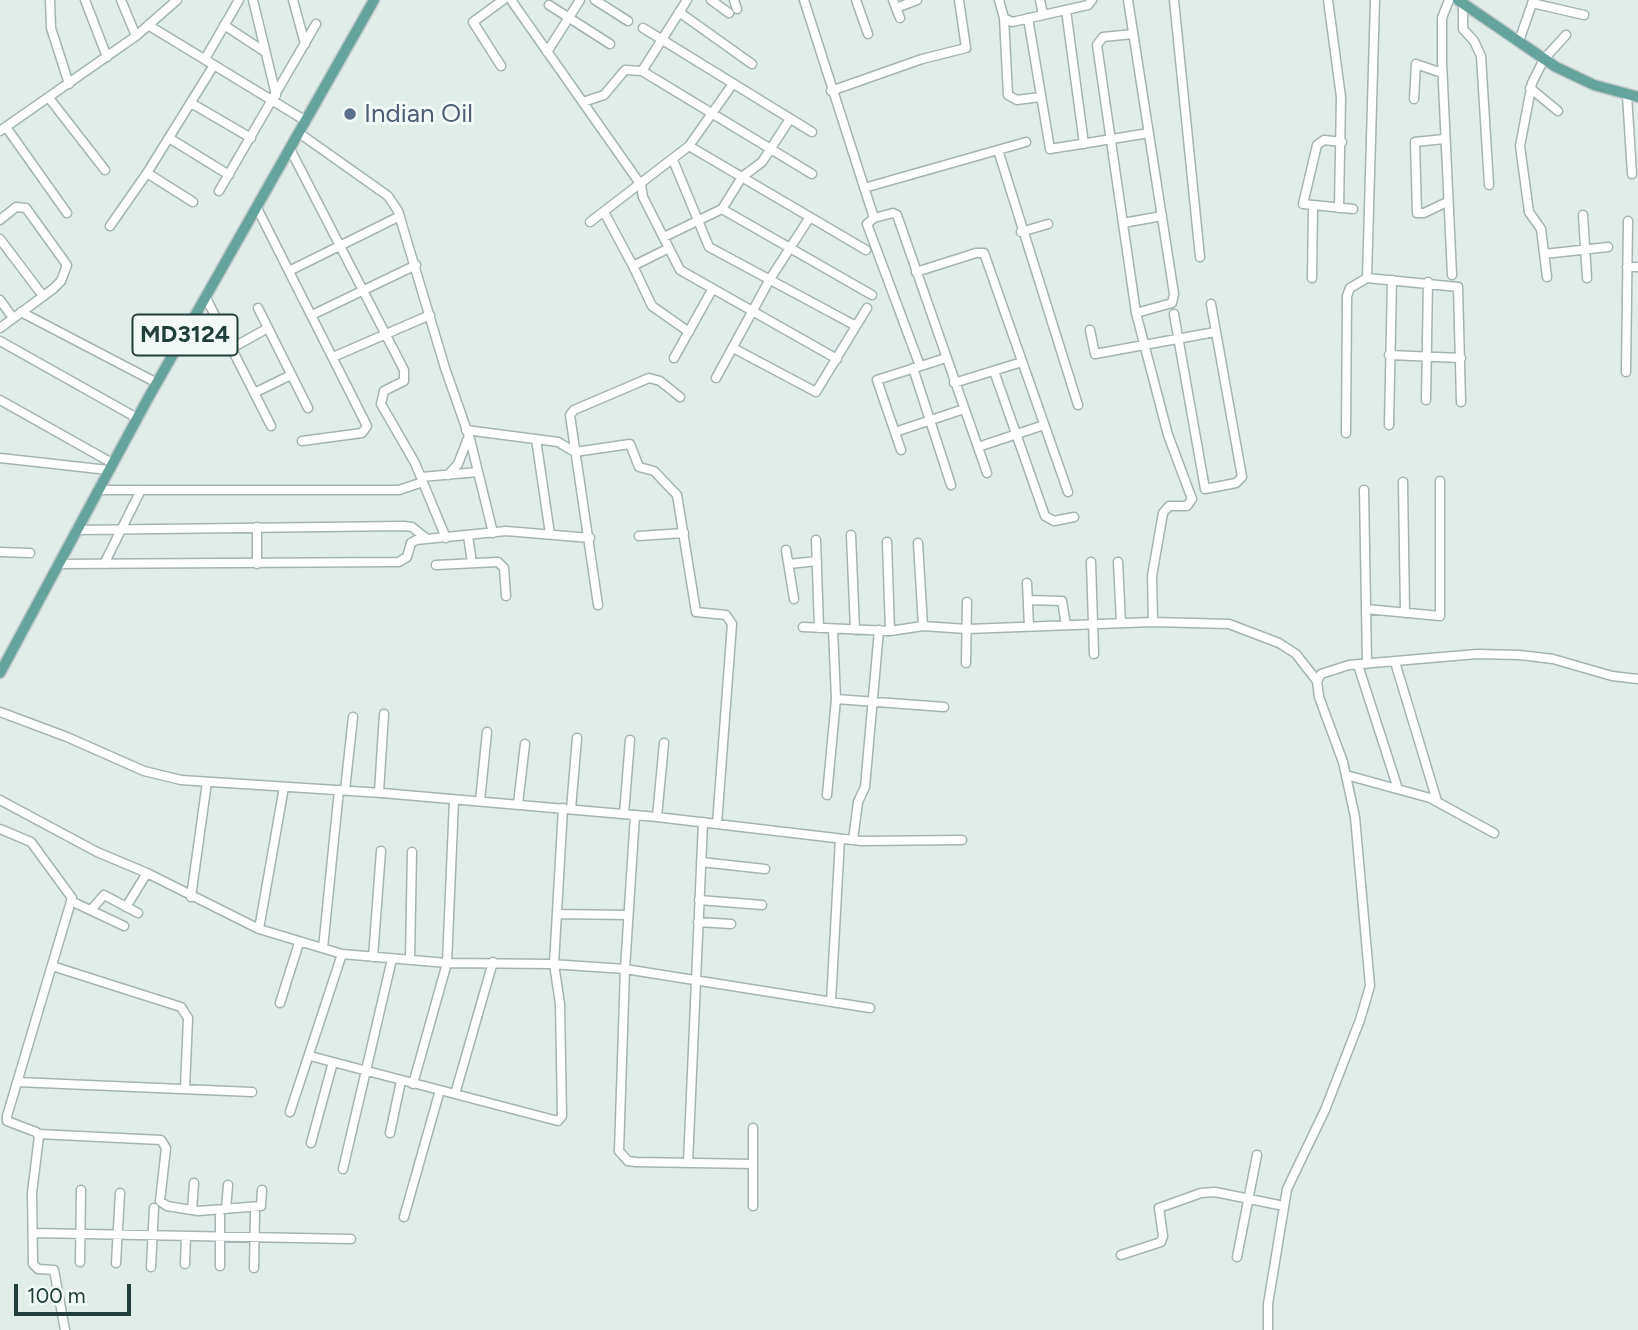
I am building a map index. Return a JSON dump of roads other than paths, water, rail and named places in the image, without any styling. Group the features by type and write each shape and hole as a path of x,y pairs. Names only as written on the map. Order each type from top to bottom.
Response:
{"main road":[{"name":"MD3124","path":"0,673 137,418 258,210 374,0"},
{"path":"1460,1 1545,59 1594,85 1632,96"}],"street":[{"path":"50,0 51,28 69,84"},
{"path":"85,0 107,57"},
{"path":"121,0 136,36"},
{"path":"68,213 2,129 136,36 177,0"},
{"path":"205,59 239,0"},
{"path":"253,0 274,98"},
{"path":"293,0 305,44"},
{"path":"501,66 473,22 503,0"},
{"path":"511,0 641,185 643,197 680,270 751,313 837,359"},
{"path":"547,51 580,0"},
{"path":"595,0 628,21"},
{"path":"642,71 687,0"},
{"path":"711,0 733,11 734,0"},
{"path":"804,0 831,91 874,218"},
{"path":"856,0 868,34"},
{"path":"900,19 894,4 917,0"},
{"path":"831,91 922,59 967,48 959,0"},
{"path":"999,0 1003,18 1008,95 1017,100 1040,97"},
{"path":"1040,0 1044,15"},
{"path":"1003,18 1012,22 1088,5 1092,0"},
{"path":"1128,0 1174,300 1166,306 1136,313"},
{"path":"1174,0 1199,257"},
{"path":"1328,0 1340,83 1342,142 1339,208"},
{"path":"1367,278 1375,0"},
{"path":"1449,0 1442,18 1442,73 1452,275"},
{"path":"1460,1 1463,29 1479,48 1481,55 1489,185"},
{"path":"1519,41 1533,2 1584,15"},
{"path":"549,5 610,44"},
{"path":"1066,10 1084,144"},
{"path":"679,12 752,64"},
{"path":"1028,18 1049,149 1149,133"},
{"path":"219,191 316,24"},
{"path":"148,25 274,98 306,121"},
{"path":"224,25 265,52"},
{"path":"643,28 812,132"},
{"path":"1133,34 1103,37 1097,45 1109,140 1136,313 1168,435 1192,499 1187,506 1169,506 1163,513 1152,576 1153,622"},
{"path":"1547,277 1541,229 1529,212 1520,156 1530,88 1545,59 1566,36"},
{"path":"1414,99 1416,64 1442,73"},
{"path":"110,226 147,173 214,65"},
{"path":"583,102 604,95 625,70 642,71 812,174"},
{"path":"590,222 689,146 732,85"},
{"path":"1530,88 1558,111"},
{"path":"1632,96 1632,174"},
{"path":"49,98 105,170"},
{"path":"191,103 251,138"},
{"path":"664,237 722,209 742,177 758,167 771,150 790,119"},
{"path":"299,133 388,196 400,216 467,433 493,533"},
{"path":"169,138 229,175"},
{"path":"1444,139 1418,141 1414,145 1417,213 1424,214 1447,202"},
{"path":"1342,142 1324,140 1317,145 1303,200 1305,206 1353,209"},
{"path":"864,188 1026,142"},
{"path":"689,146 866,250"},
{"path":"290,149 364,289 405,376 400,385 384,391 381,404 422,480 446,537"},
{"path":"998,150 1021,232 1078,405"},
{"path":"673,160 709,247 856,326"},
{"path":"147,173 193,202"},
{"path":"0,220 16,207 26,208 67,265 61,281 0,328"},
{"path":"1312,278 1313,207"},
{"path":"722,209 872,295"},
{"path":"258,210 365,420 366,430 302,441"},
{"path":"604,212 652,306 689,332"},
{"path":"951,485 916,367 867,224 874,218 892,213 897,215 987,473"},
{"path":"1583,215 1587,278"},
{"path":"289,271 400,216"},
{"path":"1123,223 1162,216"},
{"path":"716,378 770,279 810,217"},
{"path":"1626,372 1628,221"},
{"path":"1021,232 1048,224"},
{"path":"0,239 43,296"},
{"path":"1544,254 1608,247"},
{"path":"633,266 669,248"},
{"path":"916,272 981,251 984,253 1068,492"},
{"path":"312,315 416,265"},
{"path":"1627,267 1638,267"},
{"path":"1346,433 1348,296 1350,288 1367,278 1458,287 1461,402"},
{"path":"1389,425 1392,280"},
{"path":"1426,400 1428,282"},
{"path":"674,358 712,290"},
{"path":"206,298 271,426"},
{"path":"0,300 13,318"},
{"path":"1174,314 1207,490 1236,483 1242,477 1210,304"},
{"path":"258,308 308,408"},
{"path":"733,348 816,392 867,308"},
{"path":"21,312 157,383"},
{"path":"333,357 430,315"},
{"path":"232,348 268,328"},
{"path":"1090,330 1095,354 1216,332"},
{"path":"0,341 137,418"},
{"path":"1389,355 1461,358"},
{"path":"901,450 877,380 946,358"},
{"path":"954,383 1023,362"},
{"path":"994,371 1045,516 1054,521 1074,517"},
{"path":"254,393 291,375"},
{"path":"598,605 590,538 569,425 574,410 649,378 660,381 680,397"},
{"path":"0,400 110,467"},
{"path":"895,432 964,409"},
{"path":"978,447 1044,425"},
{"path":"467,433 558,442 575,452 630,444 639,467 654,471 677,495 696,612 726,615 732,624 717,824"},
{"path":"448,475 458,464 467,433"},
{"path":"536,439 550,534"},
{"path":"0,458 110,467"},
{"path":"98,490 399,490 422,480 478,472"},
{"path":"1366,609 1435,616 1442,612 1440,481"},
{"path":"1403,482 1405,613"},
{"path":"104,564 141,490"},
{"path":"1364,490 1366,609 1363,664 1398,789"},
{"path":"76,530 404,526 412,527 427,539"},
{"path":"257,527 257,564"},
{"path":"58,564 399,562 407,557 411,543 427,539 493,533 590,538"},
{"path":"639,536 684,533"},
{"path":"851,535 855,629"},
{"path":"468,536 472,563"},
{"path":"816,540 819,628"},
{"path":"887,542 890,631"},
{"path":"918,542 923,626"},
{"path":"786,550 794,599"},
{"path":"0,552 30,553"},
{"path":"789,564 817,561"},
{"path":"1091,562 1094,654"},
{"path":"1118,562 1121,623"},
{"path":"436,565 502,564 506,596"},
{"path":"1027,583 1029,627"},
{"path":"1028,600 1062,601 1066,625"},
{"path":"966,663 967,602"},
{"path":"803,627 890,631 923,626 967,629 1198,622 1244,629 1296,654 1317,681"},
{"path":"827,795 836,699 833,629"},
{"path":"853,840 858,802 864,787 879,630"},
{"path":"1268,1330 1268,1304 1284,1206 1294,1172 1345,1059 1370,986 1355,817 1346,775 1318,697 1317,681 1321,674 1329,669 1477,654 1553,659 1612,676 1638,679"},
{"path":"1395,662 1437,801"},
{"path":"836,699 944,707"},
{"path":"0,712 160,777 518,804 840,839 962,840"},
{"path":"379,792 384,714"},
{"path":"323,948 353,717"},
{"path":"480,801 487,732"},
{"path":"310,1056 558,1121 562,1116 560,1003 554,964 567,809 577,738"},
{"path":"624,814 630,740"},
{"path":"657,817 664,743"},
{"path":"518,804 525,744"},
{"path":"1346,775 1437,801 1494,833"},
{"path":"191,897 207,782"},
{"path":"259,929 284,787"},
{"path":"0,800 86,847 147,873 259,929 342,954 447,963 554,964 625,969 695,978 870,1008"},
{"path":"413,1083 447,963 454,800"},
{"path":"635,815 625,969 619,1151 628,1161 753,1164"},
{"path":"688,1163 703,822"},
{"path":"0,829 31,842 71,892 71,901 7,1121 38,1134 161,1140 166,1148 160,1201 192,1210 223,1212 261,1206 262,1190"},
{"path":"831,1002 840,839"},
{"path":"373,957 382,851"},
{"path":"410,959 412,852"},
{"path":"701,862 765,869"},
{"path":"126,906 147,873"},
{"path":"91,910 104,895 138,912"},
{"path":"699,900 762,905"},
{"path":"71,901 124,926"},
{"path":"557,914 628,915"},
{"path":"698,922 731,924"},
{"path":"280,1003 299,943"},
{"path":"290,1112 342,954"},
{"path":"343,1169 391,959"},
{"path":"455,1094 493,962"},
{"path":"52,966 181,1007 188,1018 185,1089"},
{"path":"312,1143 333,1062"},
{"path":"390,1133 401,1081"},
{"path":"17,1082 252,1092"},
{"path":"404,1217 440,1090"},
{"path":"753,1128 753,1206"},
{"path":"38,1134 33,1264 38,1269 54,1270 65,1330"},
{"path":"1237,1257 1257,1155"},
{"path":"192,1210 194,1182"},
{"path":"220,1266 220,1237 228,1185"},
{"path":"80,1262 81,1190"},
{"path":"1121,1255 1161,1242 1163,1236 1157,1213 1161,1206 1207,1192 1284,1206"},
{"path":"116,1264 120,1193"},
{"path":"152,1267 154,1208"},
{"path":"254,1213 254,1268"},
{"path":"33,1233 351,1239"},
{"path":"186,1236 186,1264"}],"place":[{"name":"Indian Oil","path":"350,114"}]}
